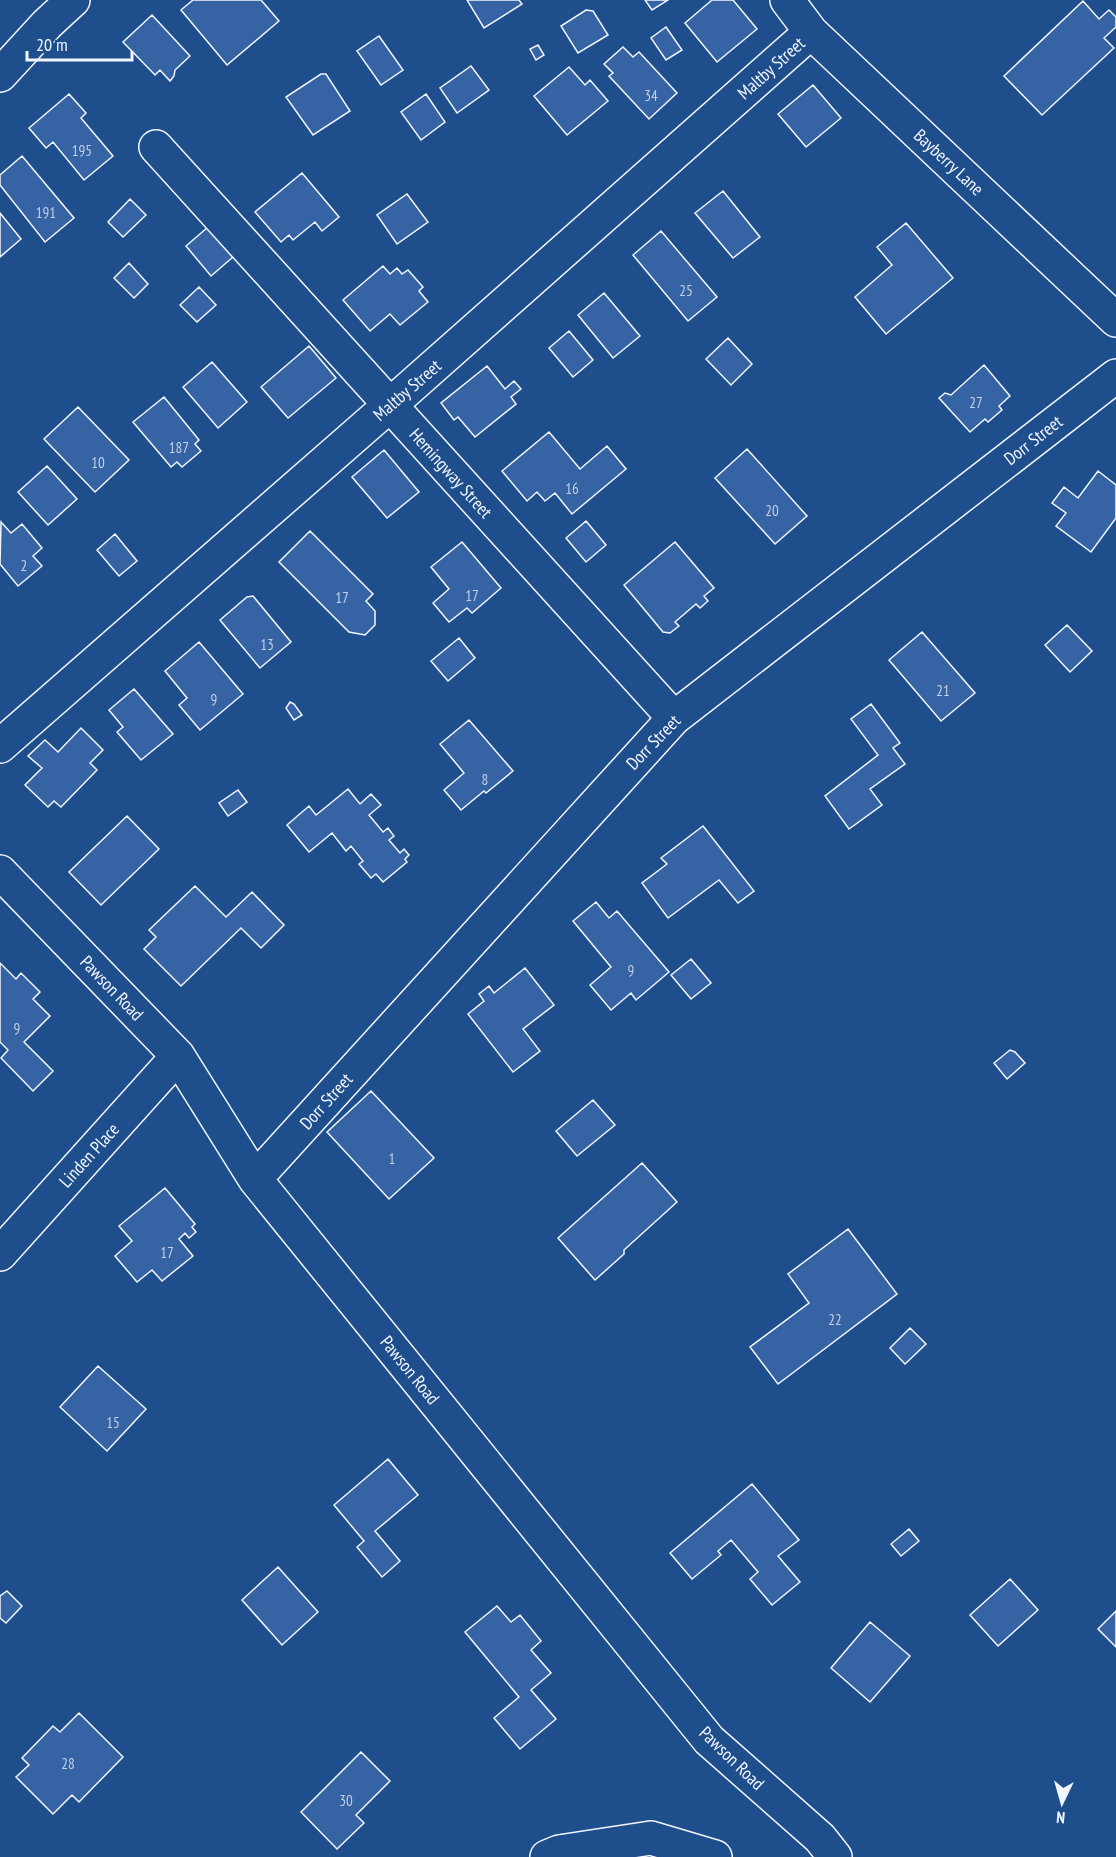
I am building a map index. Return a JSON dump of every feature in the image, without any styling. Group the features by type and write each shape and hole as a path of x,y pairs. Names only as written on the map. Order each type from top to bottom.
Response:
{"street":[{"path":"0,75 47,24 73,0"},
{"name":"Bayberry Lane","path":"786,0 811,32 1116,320"},
{"name":"Maltby Street","path":"0,746 811,32"},
{"name":"Hemingway Street","path":"156,147 674,718"},
{"name":"Dorr Street","path":"255,1179 674,718 1116,376"},
{"name":"Pawson Road","path":"0,872 178,1056 255,1179 709,1740 820,1838 835,1857"},
{"name":"Linden Place","path":"0,1254 178,1056"},
{"path":"547,1857 559,1852 651,1838 715,1857"}],"building":[{"path":"193,0 261,0 279,21 227,65 181,10"},
{"path":"467,0 519,0 522,4 484,28"},
{"path":"645,0 668,0 652,10"},
{"path":"712,0 733,0 757,29 717,62 685,23"},
{"path":"1083,1 1099,19 1109,10 1116,17 1116,27 1104,38 1114,48 1042,115 1004,76"},
{"path":"586,10 593,11 608,35 578,53 561,26"},
{"path":"152,15 190,56 175,70 170,81 160,70 155,75 123,42"},
{"path":"666,27 682,50 666,60 651,38"},
{"path":"379,36 403,70 381,85 357,51"},
{"path":"538,45 544,55 536,60 530,49"},
{"path":"623,47 633,57 639,52 677,93 649,119 609,76 613,73 604,64"},
{"path":"471,66 489,90 457,113 440,88"},
{"path":"569,67 585,85 590,80 608,101 567,135 534,96"},
{"path":"321,74 326,74 350,111 313,135 286,97"},
{"path":"813,85 841,118 806,147 778,114"},
{"path":"69,94 86,113 81,118 113,156 84,180 53,142 46,148 29,128"},
{"path":"426,94 445,122 421,140 401,112"},
{"path":"22,156 74,218 45,242 0,185 0,175"},
{"path":"302,173 339,217 322,231 315,222 293,240 289,235 281,242 255,212"},
{"path":"723,191 760,237 733,258 695,213"},
{"path":"407,194 428,222 397,244 377,215"},
{"path":"130,199 146,215 123,237 108,222"},
{"path":"0,213 21,239 0,257"},
{"path":"906,223 953,278 886,334 855,297 892,265 877,247"},
{"path":"208,227 233,257 211,276 186,246"},
{"path":"661,231 717,297 688,321 633,255"},
{"path":"129,263 148,284 134,298 114,278"},
{"path":"383,266 390,274 397,268 402,274 408,270 423,287 419,291 428,302 400,325 390,314 370,331 343,300"},
{"path":"199,287 216,305 197,322 180,305"},
{"path":"604,293 640,336 613,358 578,315"},
{"path":"569,331 593,360 573,377 549,348"},
{"path":"728,338 752,364 731,385 706,359"},
{"path":"309,346 336,378 288,418 261,387"},
{"path":"212,362 247,402 218,428 183,387"},
{"path":"984,365 1010,396 999,406 1002,410 988,422 985,419 970,432 939,398 945,393 951,395"},
{"path":"487,366 505,389 514,381 521,389 511,397 516,404 475,437 458,417 454,420 441,403"},
{"path":"164,397 199,440 195,444 201,451 182,467 177,462 171,467 133,422"},
{"path":"78,407 129,460 95,492 44,439"},
{"path":"549,432 580,469 607,446 626,469 572,514 555,493 545,501 537,492 527,501 502,471"},
{"path":"747,449 807,516 775,544 715,478"},
{"path":"384,450 419,492 387,518 352,477"},
{"path":"47,466 77,499 48,525 18,492"},
{"path":"1098,471 1116,485 1116,518 1091,552 1056,526 1066,513 1052,503 1064,487 1078,498"},
{"path":"586,521 606,545 586,562 566,538"},
{"path":"1,522 11,533 22,524 42,548 33,556 42,566 18,586 0,564"},
{"path":"310,531 373,594 366,601 375,611 375,625 365,635 349,632 279,562"},
{"path":"115,534 137,561 119,576 97,550"},
{"path":"462,542 501,588 472,613 467,608 449,622 433,603 449,589 431,567"},
{"path":"675,542 714,588 704,596 708,601 700,608 696,604 675,622 679,626 670,633 663,632 624,585"},
{"path":"253,596 291,642 260,668 220,620 247,597"},
{"path":"1067,625 1092,651 1070,672 1045,645"},
{"path":"922,632 975,693 941,721 889,660"},
{"path":"459,638 475,658 448,681 431,661"},
{"path":"199,642 243,694 200,730 179,705 187,698 165,671"},
{"path":"134,689 173,734 141,760 117,732 123,727 109,710"},
{"path":"290,702 302,715 294,720 286,708"},
{"path":"871,704 900,743 893,748 905,764 870,789 882,805 849,829 825,796 878,755 851,719"},
{"path":"469,720 513,771 461,810 444,790 464,773 440,744"},
{"path":"81,728 103,750 90,763 97,770 61,807 54,801 48,807 25,785 42,768 28,756 45,740 58,752"},
{"path":"348,789 360,804 371,794 381,805 369,815 383,832 388,828 394,836 389,840 400,853 404,849 409,855 405,859 407,862 383,882 376,874 371,878 359,864 363,861 351,846 346,851 332,833 309,852 287,825 309,806 316,815"},
{"path":"238,790 247,802 228,816 219,803"},
{"path":"127,816 159,849 101,905 69,872"},
{"path":"703,826 754,891 738,903 719,880 668,918 642,883 667,864 661,858"},
{"path":"195,886 226,917 252,892 284,925 261,948 241,928 181,986 144,949 156,937 149,930"},
{"path":"596,902 609,918 617,911 669,972 636,1000 631,993 611,1010 590,985 611,967 573,921"},
{"path":"691,959 711,983 691,999 671,975"},
{"path":"0,963 16,979 21,973 40,992 33,999 50,1016 24,1042 53,1071 33,1091 1,1058 8,1050 0,1042"},
{"path":"525,968 554,1005 523,1029 540,1051 513,1072 468,1014 484,1001 479,994 489,986 494,993"},
{"path":"1010,1050 1025,1063 1007,1079 994,1063"},
{"path":"371,1091 434,1158 389,1199 327,1132"},
{"path":"593,1100 615,1125 577,1156 556,1131"},
{"path":"642,1163 677,1202 595,1280 558,1238"},
{"path":"165,1188 195,1224 192,1227 196,1232 189,1238 185,1233 179,1239 193,1256 162,1281 152,1270 137,1282 115,1256 132,1241 119,1226"},
{"path":"848,1229 897,1294 778,1384 750,1347 809,1303 788,1274"},
{"path":"910,1328 926,1344 905,1364 890,1348"},
{"path":"98,1366 146,1409 107,1451 60,1407"},
{"path":"388,1459 418,1495 375,1531 400,1561 382,1577 357,1547 364,1541 334,1505"},
{"path":"752,1484 799,1540 778,1556 800,1582 772,1605 750,1579 758,1572 731,1540 718,1551 721,1555 692,1579 670,1553"},
{"path":"909,1529 919,1541 901,1556 891,1544"},
{"path":"278,1567 318,1612 282,1645 242,1600"},
{"path":"1010,1579 1038,1610 998,1646 970,1615"},
{"path":"7,1591 22,1606 6,1623 0,1618 0,1596"},
{"path":"497,1606 511,1622 520,1615 541,1641 531,1650 551,1673 531,1690 556,1719 520,1749 494,1718 519,1697 465,1632"},
{"path":"1116,1611 1116,1647 1098,1629"},
{"path":"870,1622 910,1656 870,1702 831,1668"},
{"path":"79,1713 123,1757 79,1802 72,1795 53,1814 16,1777 29,1765 22,1758 53,1726 60,1732"},
{"path":"361,1752 390,1781 356,1815 364,1823 337,1849 301,1812"}]}
